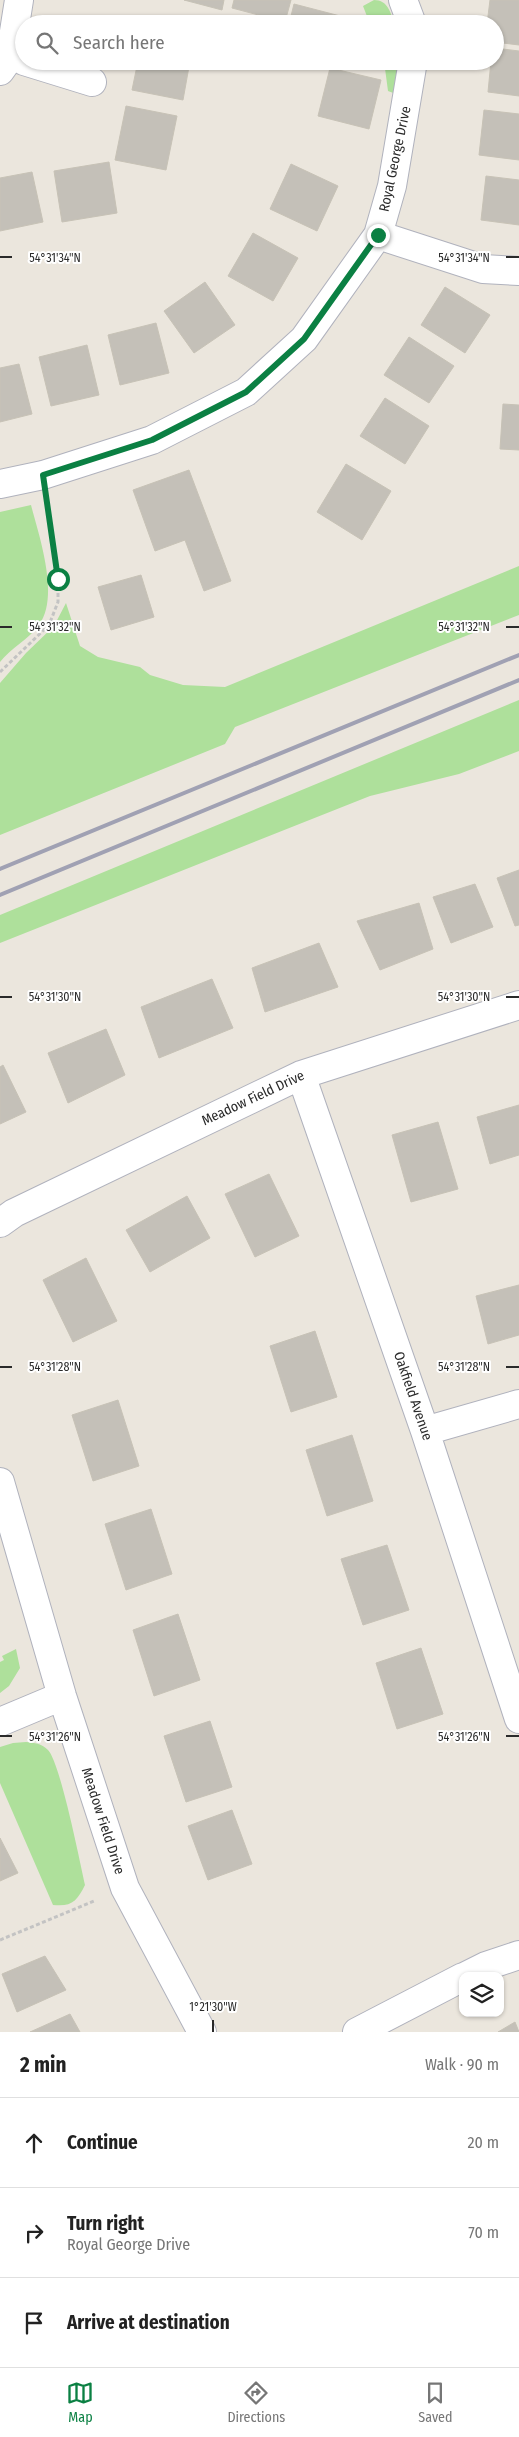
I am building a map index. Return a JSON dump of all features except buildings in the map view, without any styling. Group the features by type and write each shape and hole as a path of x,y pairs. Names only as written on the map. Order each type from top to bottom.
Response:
{"street":[{"path":"18,15 19,0"},
{"path":"403,0 409,15"},
{"path":"14,63 15,50"},
{"path":"43,70 92,82"},
{"name":"Royal George Drive","path":"0,484 43,475 152,440 246,392 304,339 378,235 392,186 411,70"},
{"path":"378,235 482,269 519,271"},
{"name":"Meadow Field Drive","path":"0,1223 14,1213 301,1075 519,1005"},
{"name":"Oakfield Avenue","path":"301,1075 425,1431 519,1719"},
{"path":"425,1431 519,1404"},
{"name":"Meadow Field Drive","path":"0,1482 62,1696 125,1888 202,2032"},
{"path":"0,1722 62,1696"},
{"path":"473,1972 519,1955"},
{"path":"357,2032 459,1979"}],"path":[{"path":"0,672 49,625 58,602 58,579 43,475"},
{"path":"0,1940 125,1888"}],"green space":[{"path":"374,0 383,2 391,15 366,15 363,6"},
{"path":"385,70 398,70 396,94 388,91"},
{"path":"31,505 43,549 48,582 48,598 45,613 39,625 0,662 0,512"},
{"path":"519,566 519,615 235,727 225,744 0,835 0,683 26,653 54,626 66,603 80,646 98,657 140,667 150,675 183,685 225,687"},
{"path":"519,700 519,751 459,774 370,796 0,943 0,915"},
{"path":"16,1649 20,1668 9,1686 0,1693 0,1662 4,1660 2,1656"},
{"path":"26,1742 40,1745 48,1750 53,1758 69,1813 85,1885 76,1899 69,1904 53,1905 0,1783 0,1747"}],"railway":[{"path":"0,869 519,655"},
{"path":"0,895 519,680"}],"route":[{"path":"58,579 43,475 152,440 246,392 304,339 378,235"}]}
